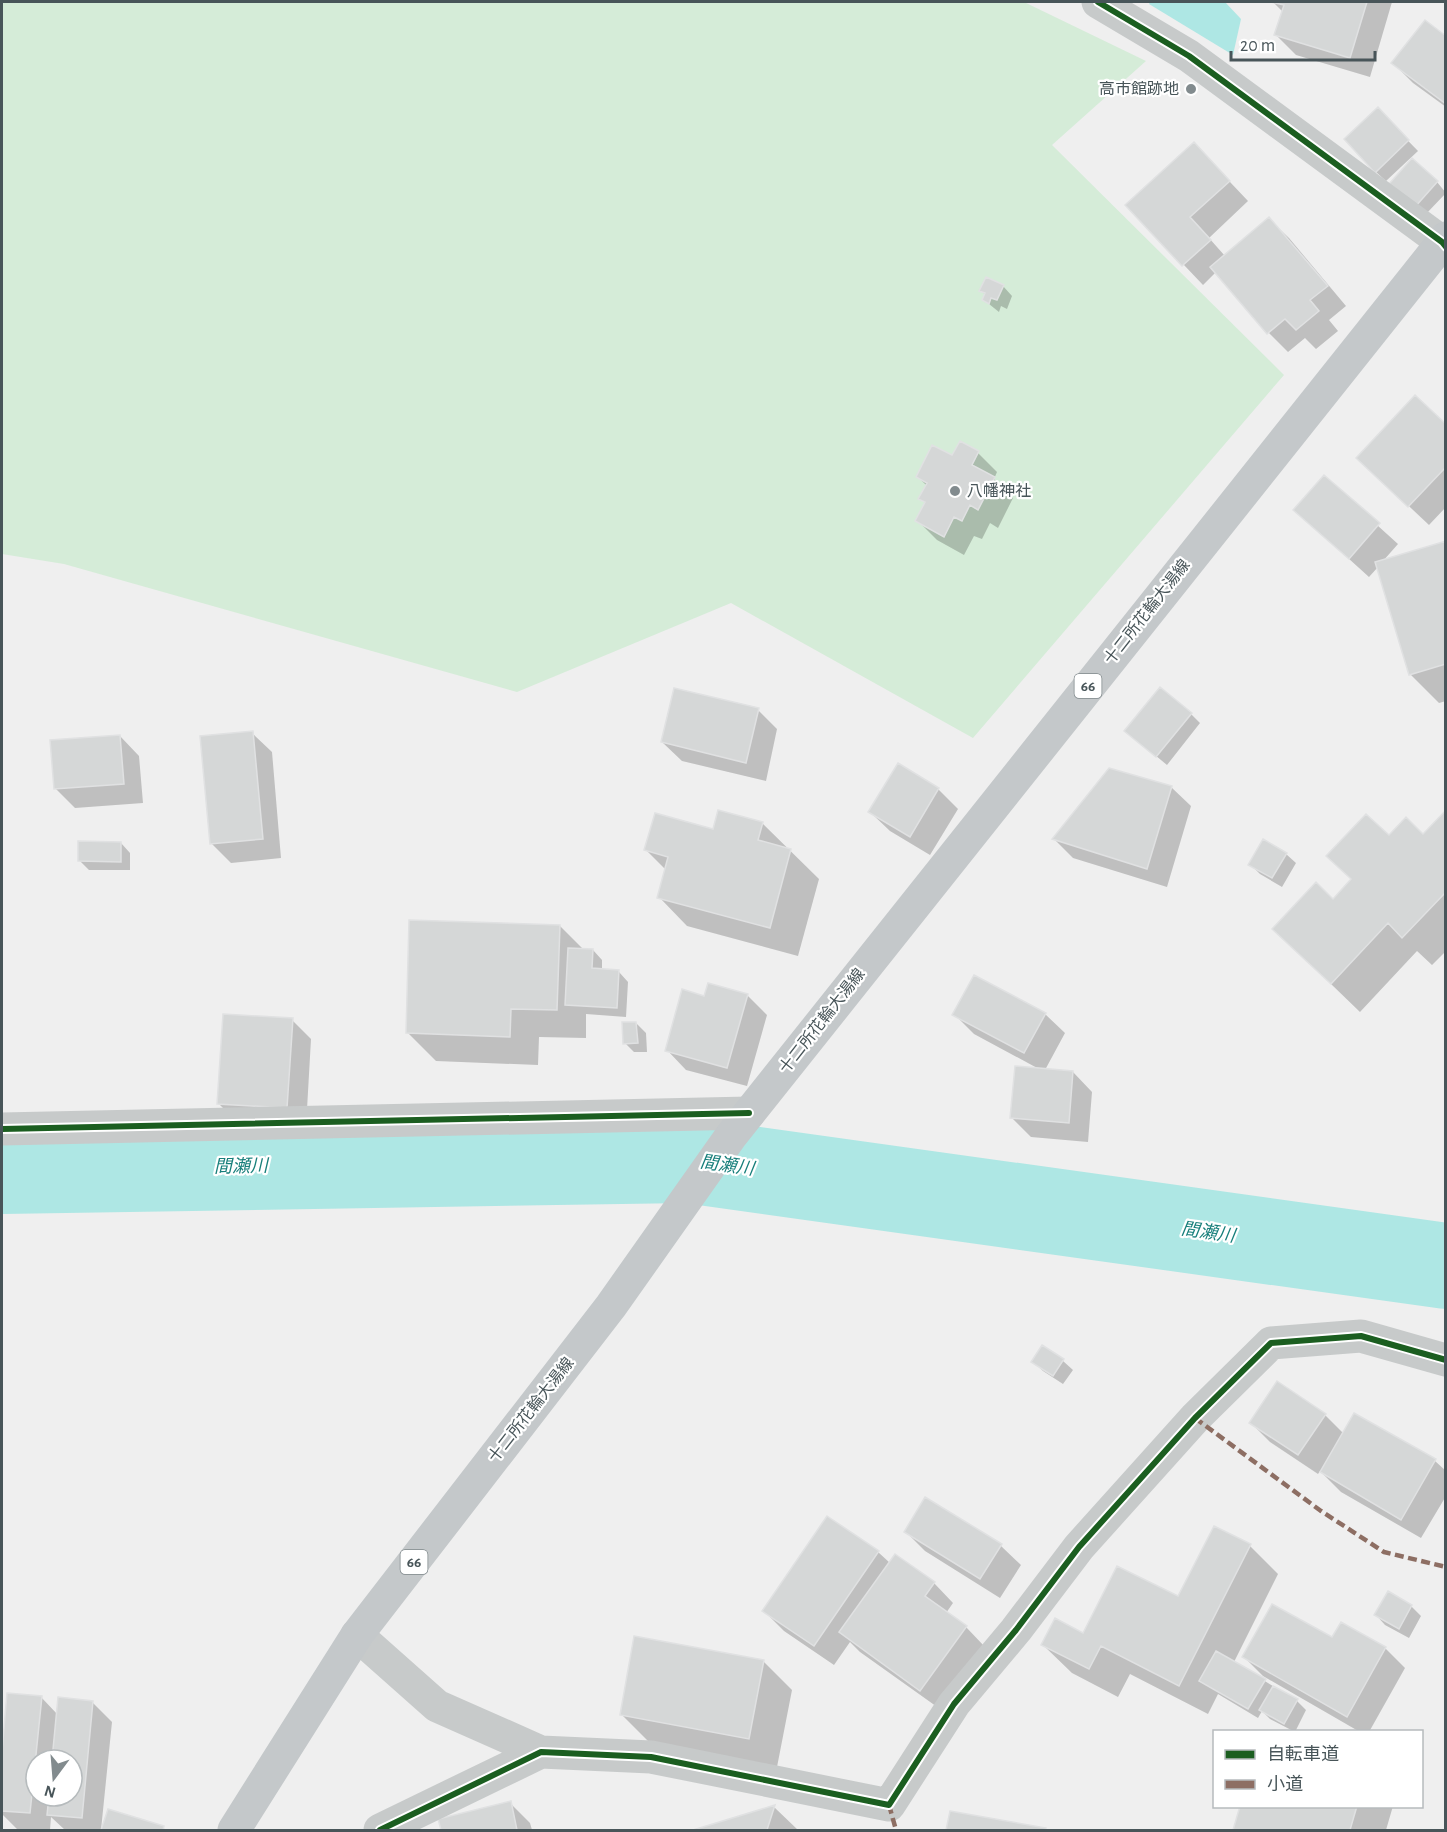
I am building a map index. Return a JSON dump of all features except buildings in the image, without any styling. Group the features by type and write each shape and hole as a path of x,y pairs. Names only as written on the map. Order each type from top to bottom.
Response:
{"main road":[{"name":"十二所花輪大湯線","path":"234,1830 357,1635 611,1306 740,1124 1444,242"}],"street":[{"path":"1098,2 1189,56 1444,242"},
{"path":"2,1129 740,1124"},
{"path":"357,1635 437,1706 541,1752 651,1757 887,1818 954,1704 1016,1630 1079,1547 1195,1418 1271,1343 1361,1336 1446,1360"},
{"path":"380,1830 541,1752"}],"green space":[{"path":"2,2 1024,2 1146,61 1052,145 1284,375 973,738 731,603 517,692 64,564 2,554"}],"water":[{"path":"1150,2 1225,2 1241,19 1233,55 1149,4"}],"waterway":[{"name":"間瀬川","path":"2,1171 686,1160 1446,1266"}],"marked path":[{"path":"1195,1418 1321,1511 1384,1552 1446,1567"},
{"path":"889,1805 896,1830"}],"cycle path":[{"path":"1098,2 1189,56 1446,247"},
{"path":"2,1129 749,1113"},
{"path":"380,1830 541,1752 651,1757 889,1805 954,1704 1016,1630 1079,1547 1195,1418 1271,1343 1361,1336 1446,1360"}],"place":[{"name":"高市館跡地","path":"1191,89"},
{"name":"八幡神社","path":"955,491"}]}
